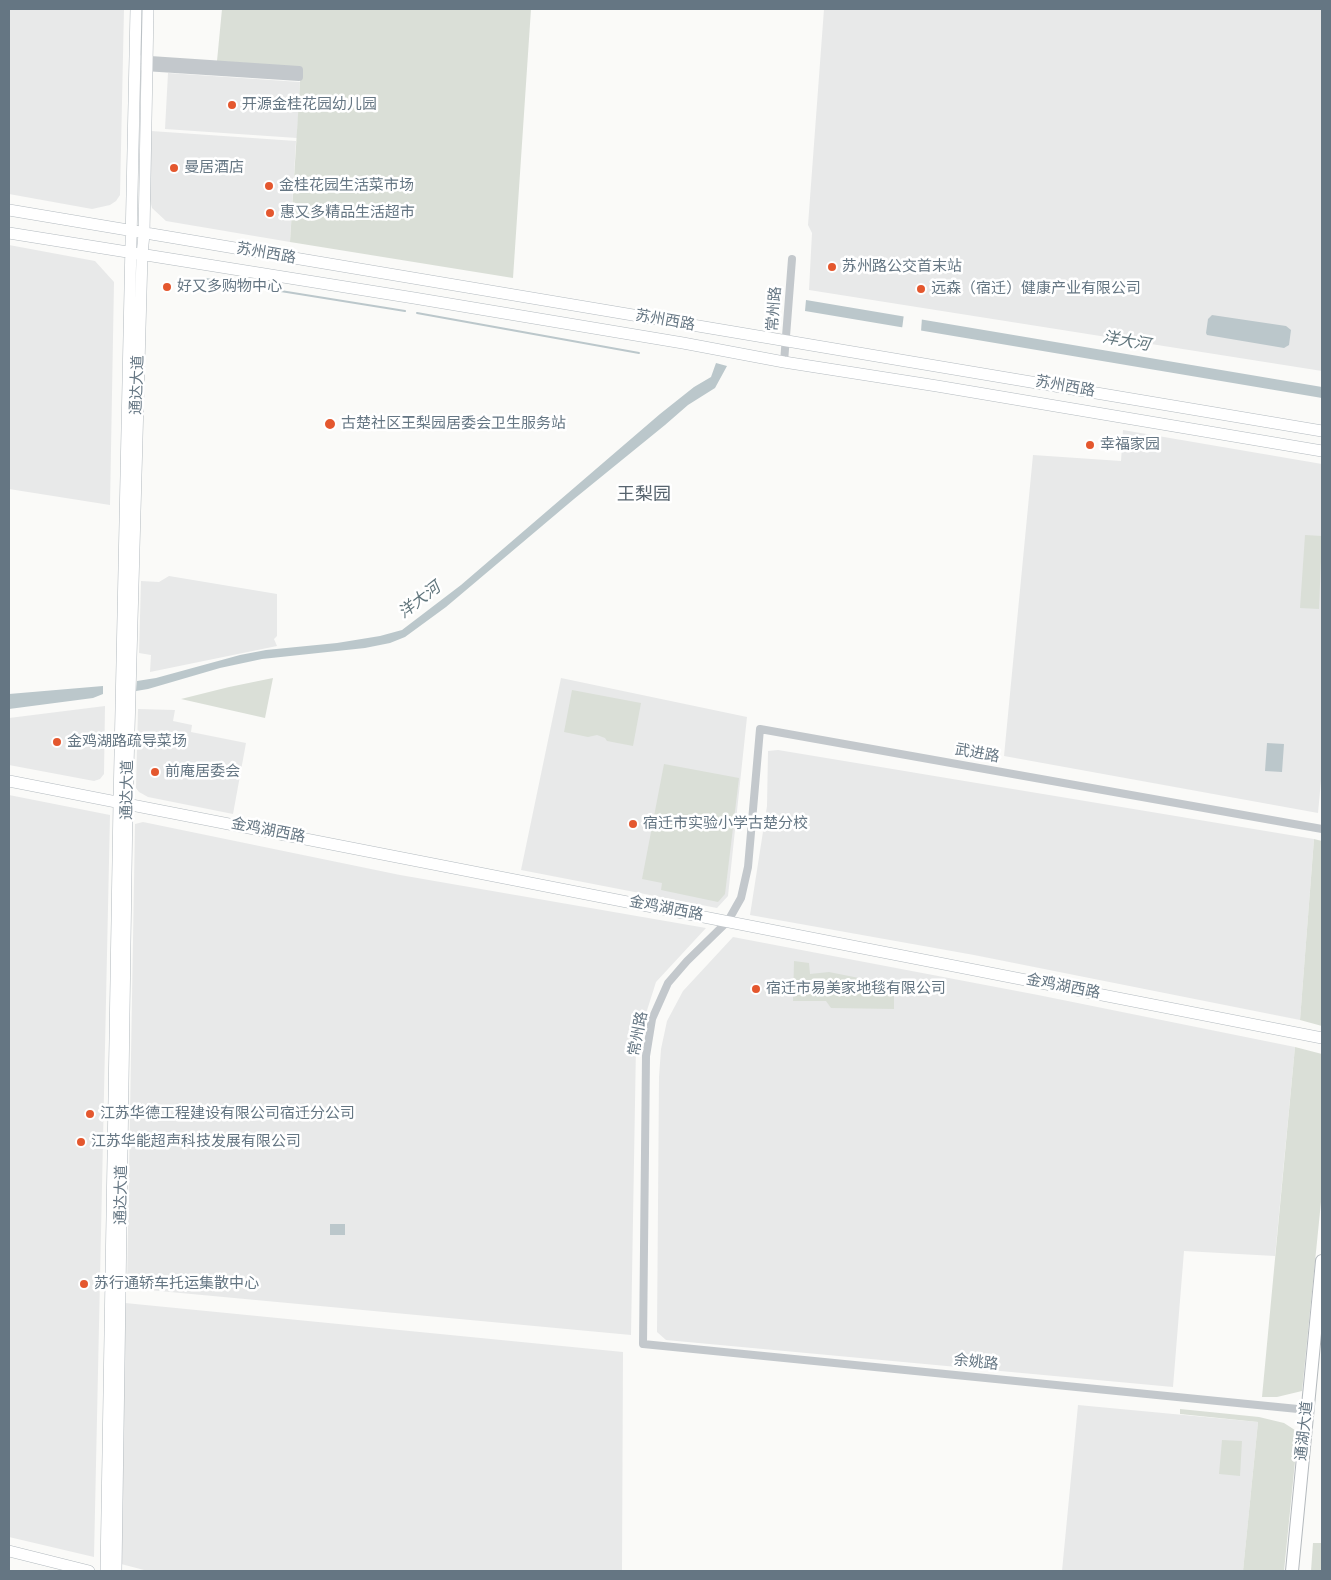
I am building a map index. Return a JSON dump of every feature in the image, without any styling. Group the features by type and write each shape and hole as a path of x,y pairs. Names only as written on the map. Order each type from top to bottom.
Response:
{"main road":[{"name":"通达大道","path":"116,1571 130,231 136,9"},
{"name":"通达大道","path":"106,1571 123,803 144,234 148,9"},
{"name":"苏州西路","path":"9,210 1322,431"},
{"name":"苏州西路","path":"9,233 414,298 784,362 1322,451"},
{"path":"744,354 748,335"},
{"path":"828,369 832,349"},
{"path":"1028,401 1031,382"},
{"name":"金鸡湖西路","path":"9,781 1322,1038"},
{"name":"通湖大道","path":"1292,1571 1322,1261"},
{"name":"通湖大道","path":"1300,1571 1322,1344"},
{"path":"9,1550 89,1571"}],"street":[{"path":"134,63 240,70 299,77 299,70 240,70"},
{"name":"常州路","path":"784,362 792,259"},
{"name":"常州路","path":"643,1344 646,1056 652,1019 668,983 728,921 741,898 748,867 760,729"},
{"name":"武进路","path":"760,729 1322,829"},
{"name":"余姚路","path":"643,1344 1308,1410"}],"shaded area":[{"path":"9,9 124,9 120,195 110,205 92,209 9,194"},
{"path":"222,9 531,9 513,278 290,242 301,67 217,61"},
{"path":"824,9 1322,9 1322,371 809,290 812,233 808,225"},
{"name":"开源金桂花园幼儿园","path":"168,73 300,82 297,138 165,129"},
{"path":"151,131 296,141 290,242 166,221 152,208 149,196"},
{"path":"9,245 95,261 114,282 110,505 9,489"},
{"path":"806,300 1322,387 1322,398 805,311"},
{"path":"1212,315 1286,326 1291,330 1289,345 1284,348 1207,335 1208,319"},
{"path":"716,363 727,366 715,388 688,405 446,607 405,637 390,643 365,648 262,659 220,668 136,691 137,681 156,678 240,655 266,650 337,643 380,636 402,630 461,585 660,414 694,387 711,377"},
{"path":"1123,430 1322,464 1322,770 1318,813 1004,756 1033,455 1121,461"},
{"path":"1305,535 1322,536 1319,609 1300,608"},
{"path":"169,576 277,594 277,636 274,639 277,646 150,672 151,655 139,653 141,581 159,582"},
{"path":"273,678 265,718 181,699 229,687"},
{"name":"宿迁市实验小学古楚分校","path":"561,678 747,717 728,896 717,908 521,870"},
{"path":"103,686 103,694 93,698 9,709 9,694"},
{"path":"572,690 641,703 633,746 607,741 605,738 597,735 588,737 564,732"},
{"name":"金鸡湖路疏导菜场","path":"105,706 104,774 100,779 94,781 9,765 9,718"},
{"path":"138,709 175,710 173,721 192,725 191,732 246,743 233,814 148,797 139,792 136,788"},
{"path":"1267,743 1284,744 1282,772 1265,771"},
{"path":"778,750 1314,839 1300,1020 974,955 750,915 767,806 768,751"},
{"path":"664,764 739,778 725,894 718,902 661,890 662,883 642,879"},
{"path":"9,795 110,815 94,1557 9,1537"},
{"path":"143,822 400,875 706,928 656,982 636,1045 631,1335 127,1288 135,824"},
{"path":"1314,839 1322,841 1322,1026 1300,1020"},
{"path":"733,937 1038,995 1295,1047 1275,1256 1184,1251 1173,1387 666,1340 657,1332 659,1077 661,1049 667,1021 683,991"},
{"path":"794,961 809,963 810,974 829,972 894,985 894,1009 831,1008 826,1001 793,1001"},
{"path":"1295,1047 1322,1054 1322,1192 1302,1391 1277,1397 1262,1397"},
{"path":"330,1224 345,1224 345,1235 330,1235"},
{"path":"125,1303 623,1352 622,1571 148,1571 121,1564"},
{"path":"1078,1405 1258,1422 1243,1571 1062,1571"},
{"path":"1180,1409 1259,1417 1284,1423 1298,1432 1284,1571 1243,1571 1258,1422 1180,1414"},
{"path":"1222,1440 1242,1441 1240,1476 1219,1474"},
{"path":"1313,1543 1322,1543 1322,1571 1311,1571"}],"pier":[{"path":"904,314 922,317 921,332 902,329"}],"waterway":[{"path":"206,279 405,311"},
{"path":"417,313 639,353"}],"place":[{"name":"开源金桂花园幼儿园","path":"232,105"},
{"name":"曼居酒店","path":"174,168"},
{"name":"金桂花园生活菜市场","path":"269,186"},
{"name":"惠又多精品生活超市","path":"270,213"},
{"name":"苏州路公交首末站","path":"832,267"},
{"name":"好又多购物中心","path":"167,287"},
{"name":"远森（宿迁）健康产业有限公司","path":"921,289"},
{"name":"古楚社区王梨园居委会卫生服务站","path":"330,424"},
{"name":"幸福家园","path":"1090,445"},
{"name":"金鸡湖路疏导菜场","path":"57,742"},
{"name":"前庵居委会","path":"155,772"},
{"name":"宿迁市实验小学古楚分校","path":"633,824"},
{"name":"宿迁市易美家地毯有限公司","path":"756,989"},
{"name":"江苏华德工程建设有限公司宿迁分公司","path":"90,1114"},
{"name":"江苏华能超声科技发展有限公司","path":"81,1142"},
{"name":"苏行通轿车托运集散中心","path":"84,1284"}],"district":[{"name":"王梨园","path":"644,496"}],"water label":[{"name":"洋大河","path":"1126,342"},
{"name":"洋大河","path":"420,601"}]}
